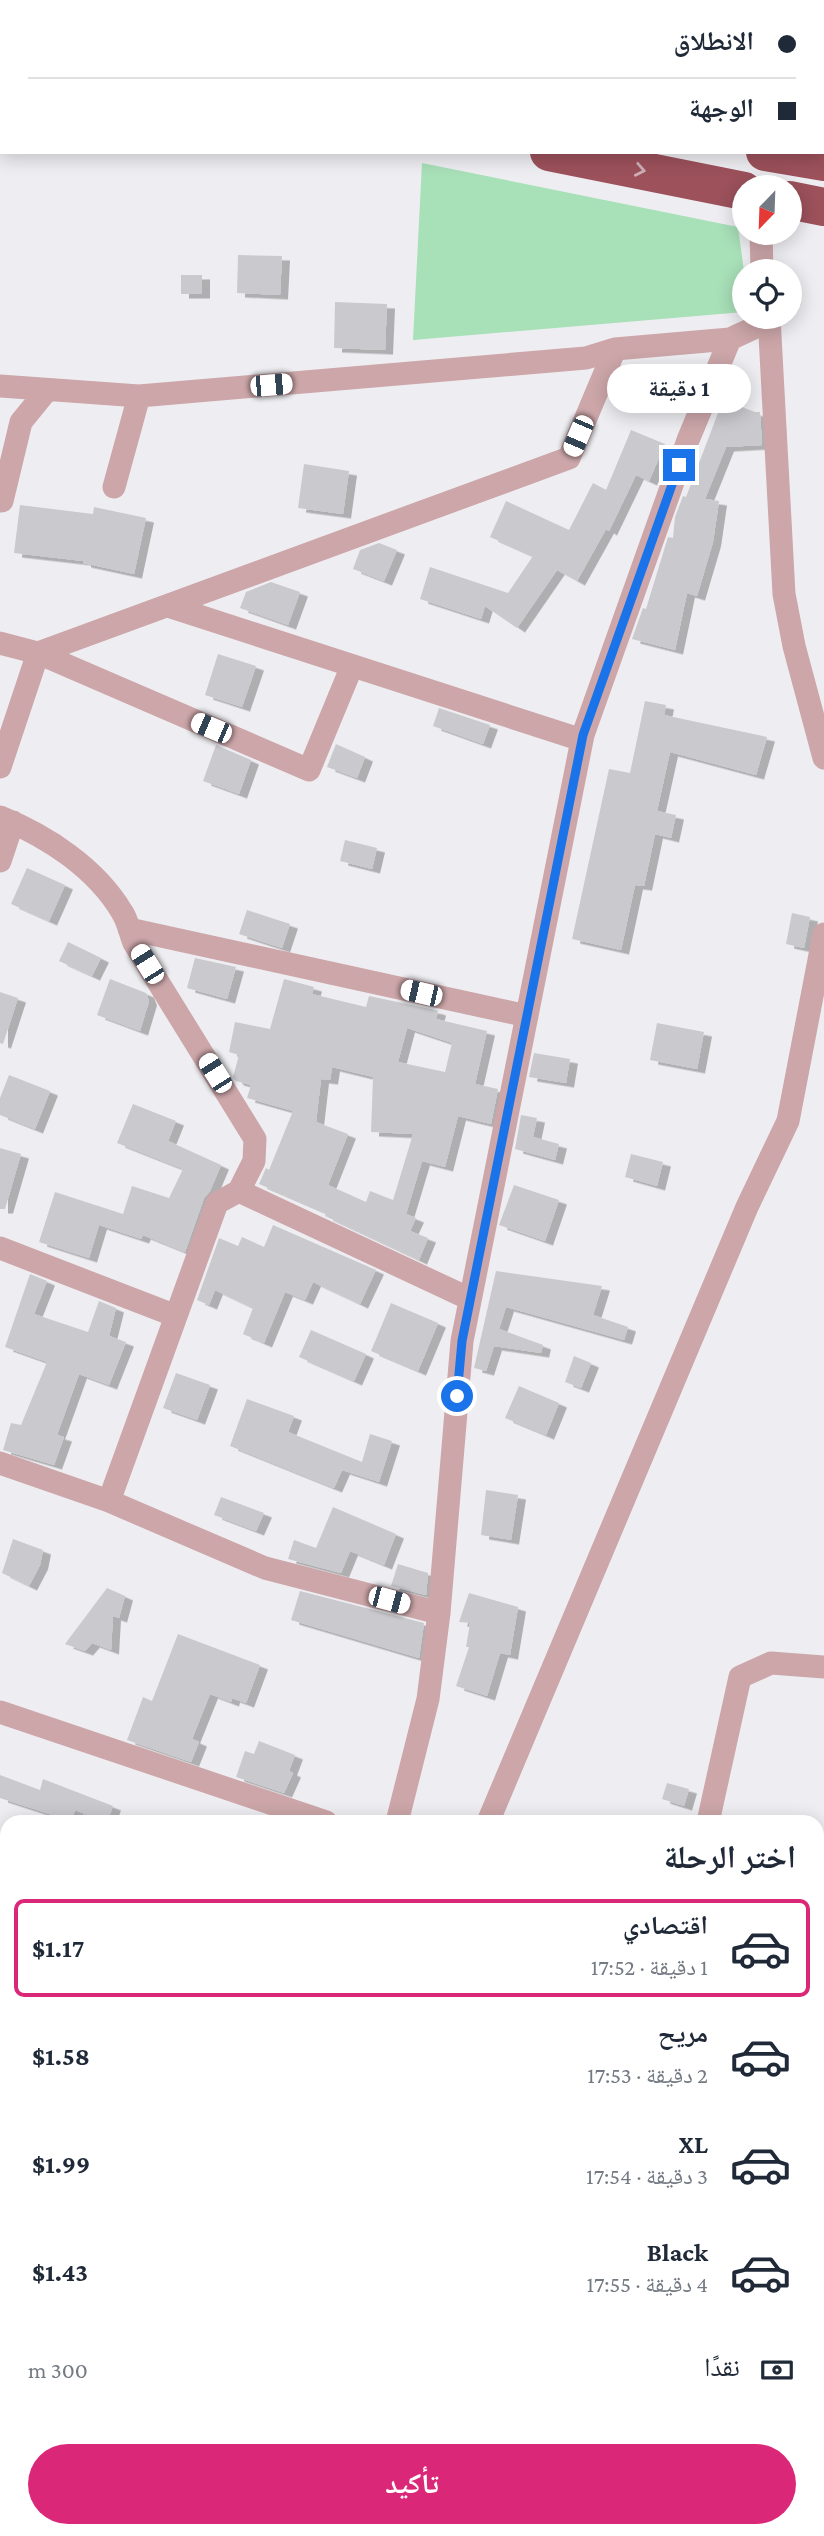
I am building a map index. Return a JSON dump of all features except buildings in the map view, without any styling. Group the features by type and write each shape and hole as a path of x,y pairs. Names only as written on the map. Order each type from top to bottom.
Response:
{"highway":[{"path":"559,154 732,189"},
{"path":"777,154 824,162"},
{"path":"802,203 824,207"}],"street":[{"path":"0,386 139,396 586,358 615,349 730,339 750,329"},
{"path":"770,329 784,594 794,646 824,758"},
{"path":"399,1815 428,1699 439,1613 462,1341 582,740 688,440 730,339"},
{"path":"37,653 569,458 615,349"},
{"path":"0,501 21,422 47,390"},
{"path":"114,487 139,396"},
{"path":"168,606 582,740"},
{"path":"0,643 37,653 309,770 352,666"},
{"path":"0,767 37,653"},
{"path":"0,860 6,819 54,845 96,879 123,913 134,943 255,1139 254,1161 239,1191 218,1203 108,1501"},
{"path":"129,929 527,1016"},
{"path":"491,1815 747,1207 788,1121 824,934"},
{"path":"239,1191 470,1299"},
{"path":"0,1248 176,1315"},
{"path":"0,1463 108,1501 265,1568 439,1613"},
{"path":"710,1815 740,1677 771,1662 824,1667"},
{"path":"0,1712 305,1815"}],"green space":[{"path":"422,163 732,226 732,245 740,245 742,259 732,259 732,313 413,340"}],"route":[{"path":"457,1396 462,1341 583,735 679,465"}]}
